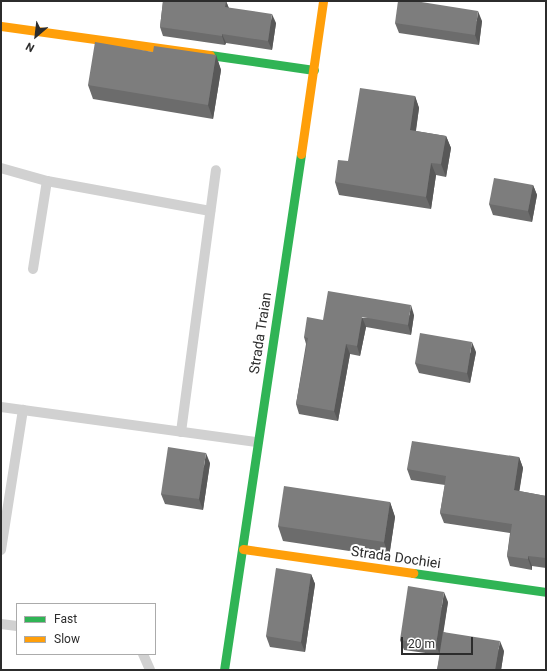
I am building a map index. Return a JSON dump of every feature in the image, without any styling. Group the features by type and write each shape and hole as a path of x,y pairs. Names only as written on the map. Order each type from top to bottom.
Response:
{"main road":[{"name":"Strada Traian","path":"224,670 314,70 322,1"},
{"path":"1,26 314,70"},
{"name":"Strada Dochiei","path":"243,549 546,592"}],"lane":[{"path":"1,168 47,181 210,211"},
{"path":"181,432 216,170"},
{"path":"32,269 47,181"},
{"path":"1,407 258,442"},
{"path":"1,550 23,410"},
{"path":"1,624 16,626"},
{"path":"143,655 150,670"}],"building":[{"path":"163,1 226,1 225,7 272,14 268,41 160,27"},
{"path":"398,1 415,1 478,11 475,35 395,23"},
{"path":"95,42 153,52 154,46 216,55 208,105 88,85"},
{"path":"360,88 415,96 410,130 446,136 441,164 431,163 426,197 335,182 338,160 348,161"},
{"path":"494,178 533,185 528,211 489,204"},
{"path":"328,291 411,305 408,325 362,317 357,346 346,344 334,411 296,404 308,338 304,337 307,317 323,320"},
{"path":"420,333 472,342 467,373 415,363"},
{"path":"412,441 519,457 514,490 546,496 546,558 528,556 528,559 507,556 512,524 440,513 446,476 407,469"},
{"path":"168,447 206,453 199,499 161,494"},
{"path":"284,486 390,502 384,542 278,526"},
{"path":"276,568 311,574 301,642 266,636"},
{"path":"408,586 444,592 436,645 400,640"},
{"path":"443,632 500,641 495,670 437,670"}],"traffic: fast":[{"path":"210,55 314,70"},
{"path":"224,670 301,154"},
{"path":"413,573 546,592"}],"traffic: slow":[{"path":"301,154 323,1"},
{"path":"1,26 210,55"},
{"path":"243,549 413,573"}]}
